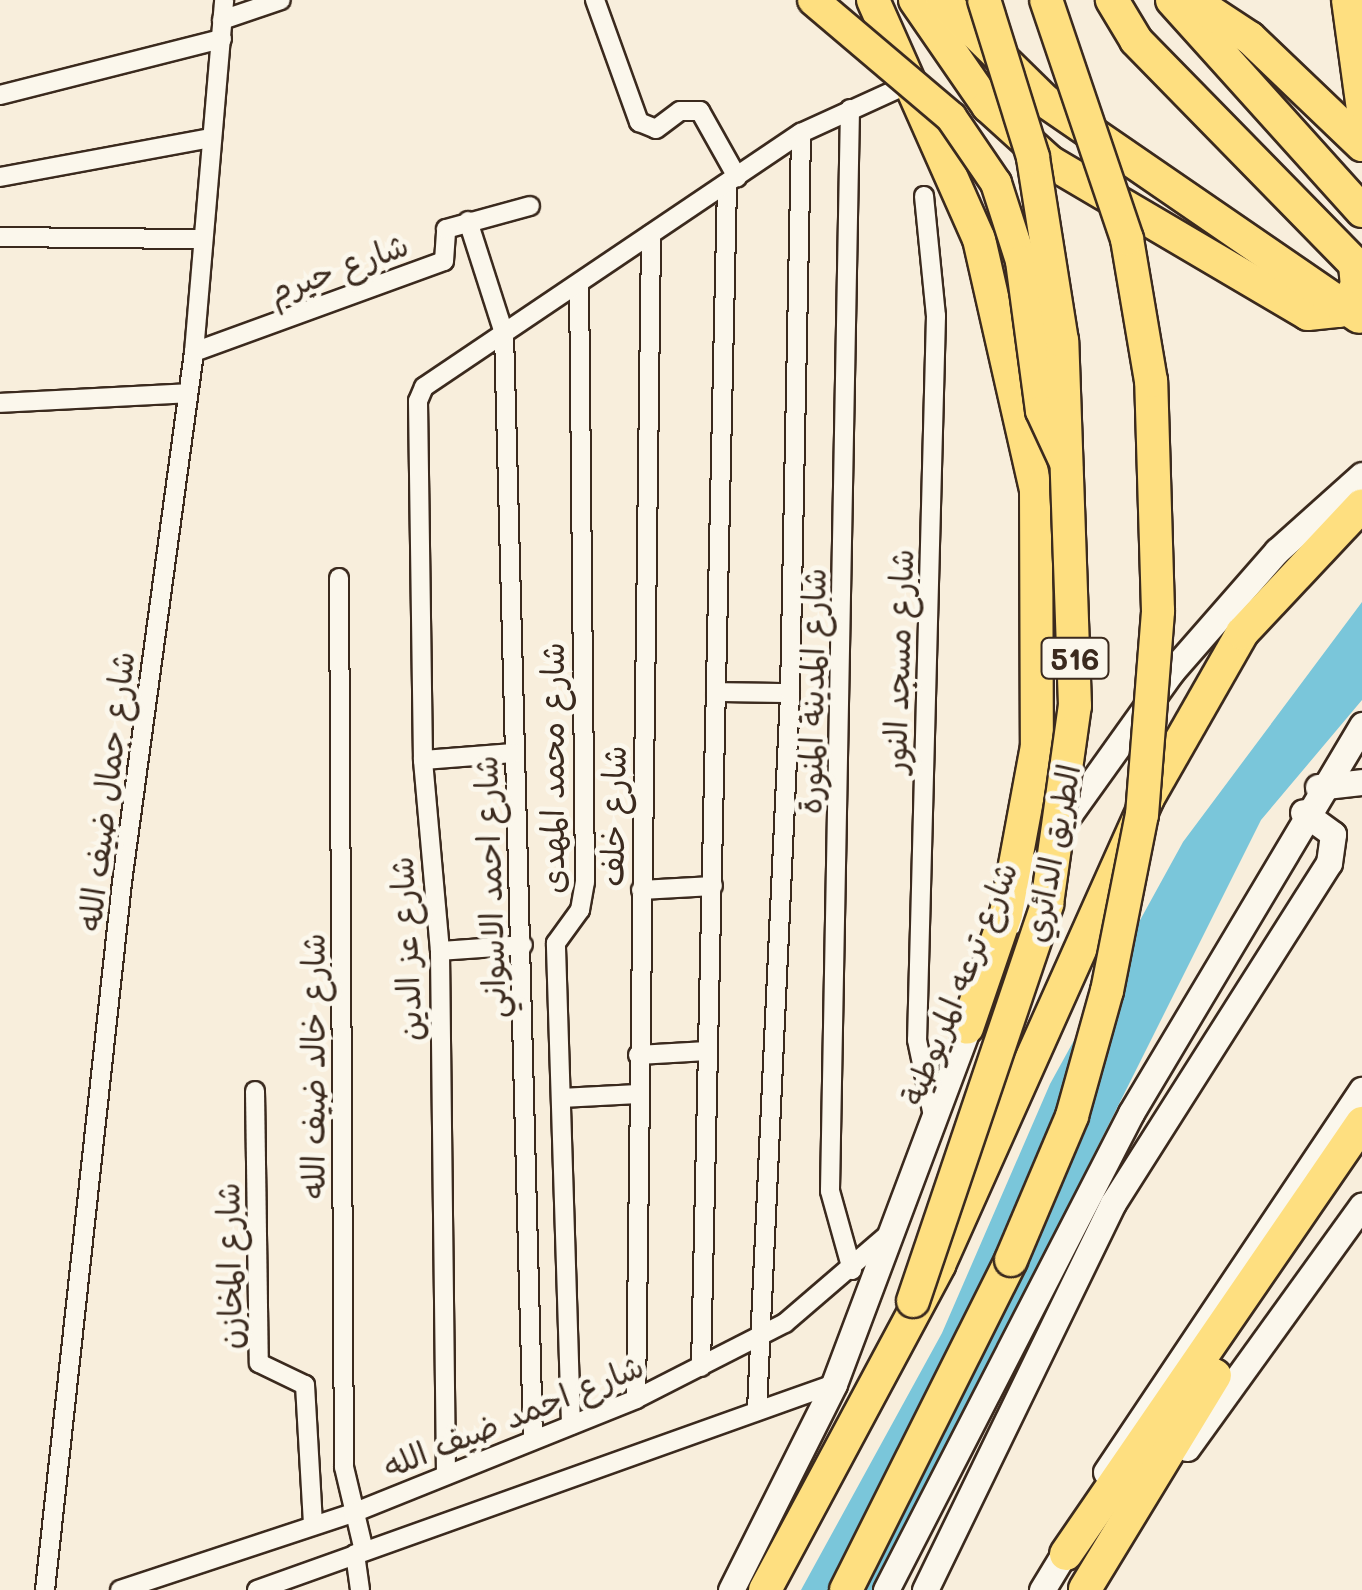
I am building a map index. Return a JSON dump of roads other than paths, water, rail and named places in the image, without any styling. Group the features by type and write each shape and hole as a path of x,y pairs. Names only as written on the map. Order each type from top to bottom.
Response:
{"highway":[{"path":"873,0 916,81 1004,320 1043,574 1025,830 967,1028"},
{"path":"915,0 988,106 1050,162 1308,314 1354,313"},
{"path":"942,0 1045,101 1354,313"},
{"name":"الطريق الدائري","path":"765,1590 913,1301 1053,876 1075,706 1072,476 1043,211 1017,92 984,0"},
{"name":"516","path":"846,1590 1072,1116 1142,815 1158,611 1151,381 1127,239 1046,0"},
{"path":"1112,0 1136,40 1355,264 1359,279 1354,313"},
{"path":"1172,0 1362,211"},
{"path":"1192,0 1250,38 1362,145"},
{"path":"913,1301 953,1236 1080,935 1218,670 1288,577 1362,505"},
{"path":"1066,1554 1362,1123"},
{"path":"1084,1590 1297,1249 1362,1158"}],"main road":[{"path":"813,0 952,118 996,184 1016,233 1040,412 1072,476"},
{"path":"1347,0 1362,109"},
{"path":"1356,73 1362,0"},
{"name":"شارع ترعه المريوطية","path":"731,1590 834,1384 892,1229 936,1126 967,1028 1039,866 1122,736 1250,581 1362,475"},
{"path":"886,1590 1041,1278 1303,812 1362,726"},
{"path":"1318,788 1362,782"},
{"path":"926,1590 1066,1293 1164,1114 1330,862 1333,834 1303,812"},
{"path":"1042,1590 1066,1554 1156,1387 1362,1090"},
{"path":"1084,1590 1359,1216"},
{"path":"1041,1278 1066,1293"},
{"path":"1024,1314 1050,1327"}],"street":[{"name":"شارع جمال ضيف الله","path":"45,1590 122,882 194,352 224,0"},
{"path":"222,20 281,0"},
{"path":"595,0 639,122 656,129 680,111 700,111 732,180 701,1367"},
{"path":"0,95 222,40"},
{"path":"504,333 801,134 916,81"},
{"name":"شارع المدينة المنورة","path":"850,109 830,1192 852,1270"},
{"path":"757,1410 790,693 801,134"},
{"path":"0,177 211,138"},
{"name":"شارع مسجد النور","path":"924,196 936,316 916,1040 936,1126"},
{"path":"468,221 530,206"},
{"name":"شارع احمد الاسواني","path":"468,221 504,333 533,1440"},
{"name":"شارع حيرم","path":"194,352 444,261 444,231 468,221"},
{"name":"شارع خلف","path":"636,1399 650,234"},
{"path":"0,237 203,238"},
{"name":"شارع محمد المهدى","path":"570,1425 556,943 580,910 585,882 579,283"},
{"name":"شارع عز الدين","path":"446,1474 440,951 423,760 416,421 424,387 504,333"},
{"path":"0,403 188,393"},
{"name":"شارع خالد ضيف الله","path":"340,578 344,1467 360,1552 360,1590"},
{"path":"716,692 790,693"},
{"path":"423,760 514,752"},
{"path":"641,890 713,886"},
{"path":"440,951 522,945"},
{"path":"638,1054 707,1052"},
{"name":"شارع المخازن","path":"254,1091 259,1363 306,1386 313,1526"},
{"path":"560,1098 638,1094"},
{"name":"شارع احمد ضيف الله","path":"120,1590 354,1513 636,1399 760,1338 852,1270 892,1229"},
{"path":"256,1590 285,1584 360,1552 834,1384"}],"water":[{"path":"1362,602 1362,700 1261,820 876,1590 801,1590 942,1333 1050,1084 1183,842"}]}
